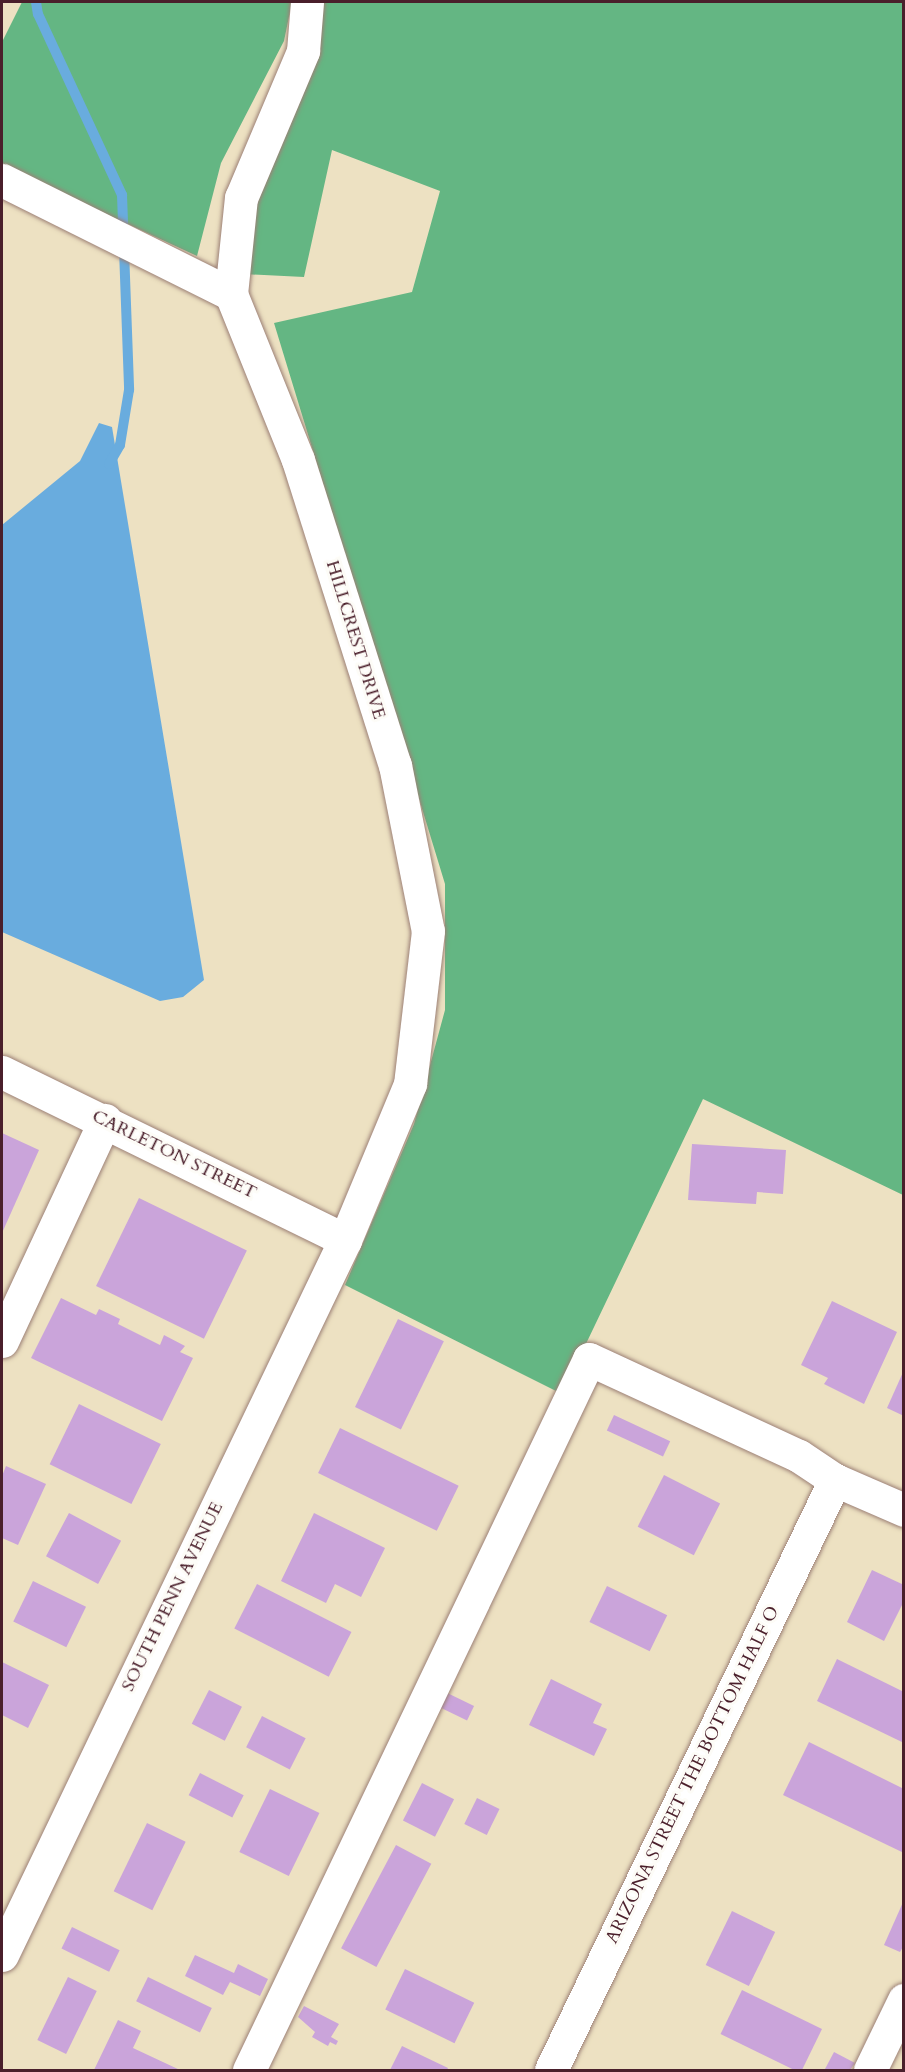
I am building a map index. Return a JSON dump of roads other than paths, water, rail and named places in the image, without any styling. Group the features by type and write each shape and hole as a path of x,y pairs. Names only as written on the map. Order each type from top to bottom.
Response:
{"street":[{"path":"2,180 231,294 241,198 303,51 307,2"},
{"name":"HILLCREST DRIVE","path":"231,294 298,460 395,765 428,931 410,1084 345,1240"},
{"name":"CARLETON STREET","path":"2,1072 105,1120 345,1240"},
{"path":"2,1341 105,1120"},
{"name":"SOUTH PENN AVENUE","path":"2,1955 345,1240"},
{"path":"249,2070 589,1359 799,1456 835,1480 903,1510"},
{"name":"ARIZONA STREET THE BOTTOM HALF O","path":"551,2070 835,1480"},
{"path":"870,2070 903,2000"}],"water":[{"path":"99,423 112,427 204,980 183,997 160,1001 2,932 2,525 80,461"}],"waterway":[{"path":"36,2 38,14 122,195 129,390 120,445 109,464"}]}
